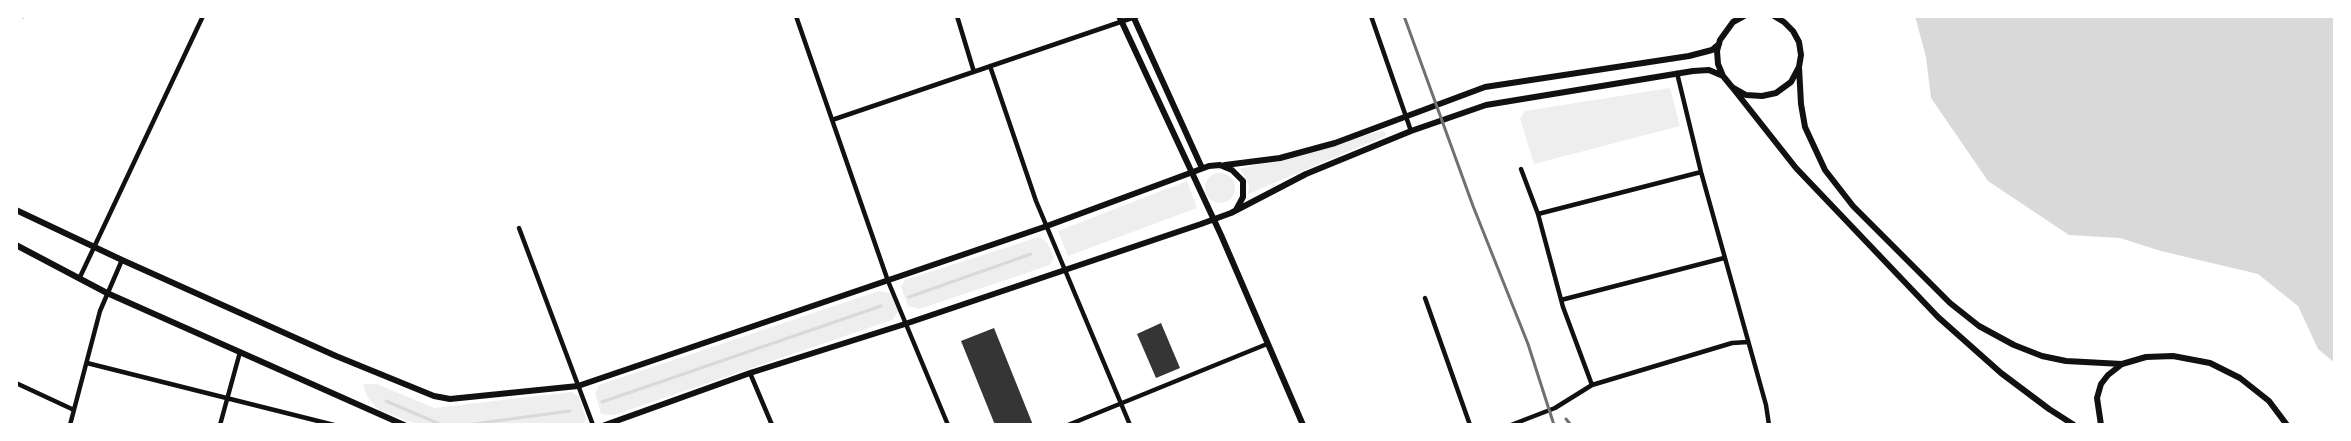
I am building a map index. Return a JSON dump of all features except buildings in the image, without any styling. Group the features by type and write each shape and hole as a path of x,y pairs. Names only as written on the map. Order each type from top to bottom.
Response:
{"main road":[{"path":"16,210 336,356 434,396 450,399 578,386 1047,226 1202,168 1280,158 1335,143 1485,87 1689,56 1712,50 1719,44 1726,30 1744,16"},
{"path":"1774,16 1789,26 1799,42 1801,55 1799,67 1801,104 1805,127 1826,170 1853,206 1950,303 1979,326 2014,345 2042,356 2066,361 2122,364 2146,358 2173,356 2210,363 2222,368 2256,389 2269,401 2287,425"},
{"path":"1134,17 1202,168"},
{"path":"1119,18 1222,235 1303,425"},
{"path":"1719,44 1718,64 1723,76 1796,168 1938,317 2001,373 2074,425"},
{"path":"1732,87 1754,96 1776,93 1791,82 1799,67"},
{"path":"605,425 750,373 905,324 1213,219 1236,210 1306,174 1450,116 1506,101 1677,73 1709,70 1723,76"},
{"path":"1221,166 1232,170 1243,181 1243,197 1236,210"},
{"path":"16,246 80,277 107,293 400,424"},
{"path":"2101,425 2097,398 2101,384 2122,364"}],"street":[{"path":"80,277 203,16"},
{"path":"796,16 888,281 948,425"},
{"path":"956,16 974,72"},
{"path":"1370,16 1411,131"},
{"path":"832,120 974,72 1119,18 1134,17"},
{"path":"990,66 1036,201 1130,425"},
{"path":"1677,73 1724,258 1766,405 1769,425"},
{"path":"1521,169 1538,214 1562,300 1592,385"},
{"path":"1538,214 1701,172"},
{"path":"518,228 593,425"},
{"path":"1562,300 1724,258"},
{"path":"70,425 100,310 122,260"},
{"path":"1425,298 1470,425"},
{"path":"1511,425 1555,408 1592,385 1732,343 1748,342"},
{"path":"1068,425 1267,344"},
{"path":"220,425 240,352"},
{"path":"87,363 227,396 334,425"},
{"path":"750,373 772,425"},
{"path":"16,383 74,410"}],"shaded area":[{"path":"1915,16 2335,16 2335,363 2318,349 2298,306 2258,274 2161,251 2120,238 2069,235 1988,181 1931,98 1926,57"},
{"path":"1670,88 1680,126 1534,164 1520,118 1525,111"},
{"path":"1382,131 1386,133 1385,136 1248,194 1249,185 1240,169"},
{"path":"1220,173 1231,177 1235,188 1231,199 1220,203 1209,199 1205,188 1209,177"},
{"path":"1187,181 1197,208 1068,256 1058,231"},
{"path":"1039,237 1047,242 1054,258 1050,265 919,309 908,306 901,287 905,280"},
{"path":"879,291 890,293 899,311 892,320 614,415 601,414 595,393 599,385"},
{"path":"363,384 377,384 434,408 571,392 579,396 586,419 583,425 419,425 379,410 368,398"}],"waterway":[{"path":"909,297 1031,254"},
{"path":"602,402 881,306"},
{"path":"386,401 442,425"},
{"path":"466,425 570,411"}],"railway":[{"path":"1404,16 1473,206 1528,344 1554,425"},
{"path":"1566,419 1571,425"}]}
